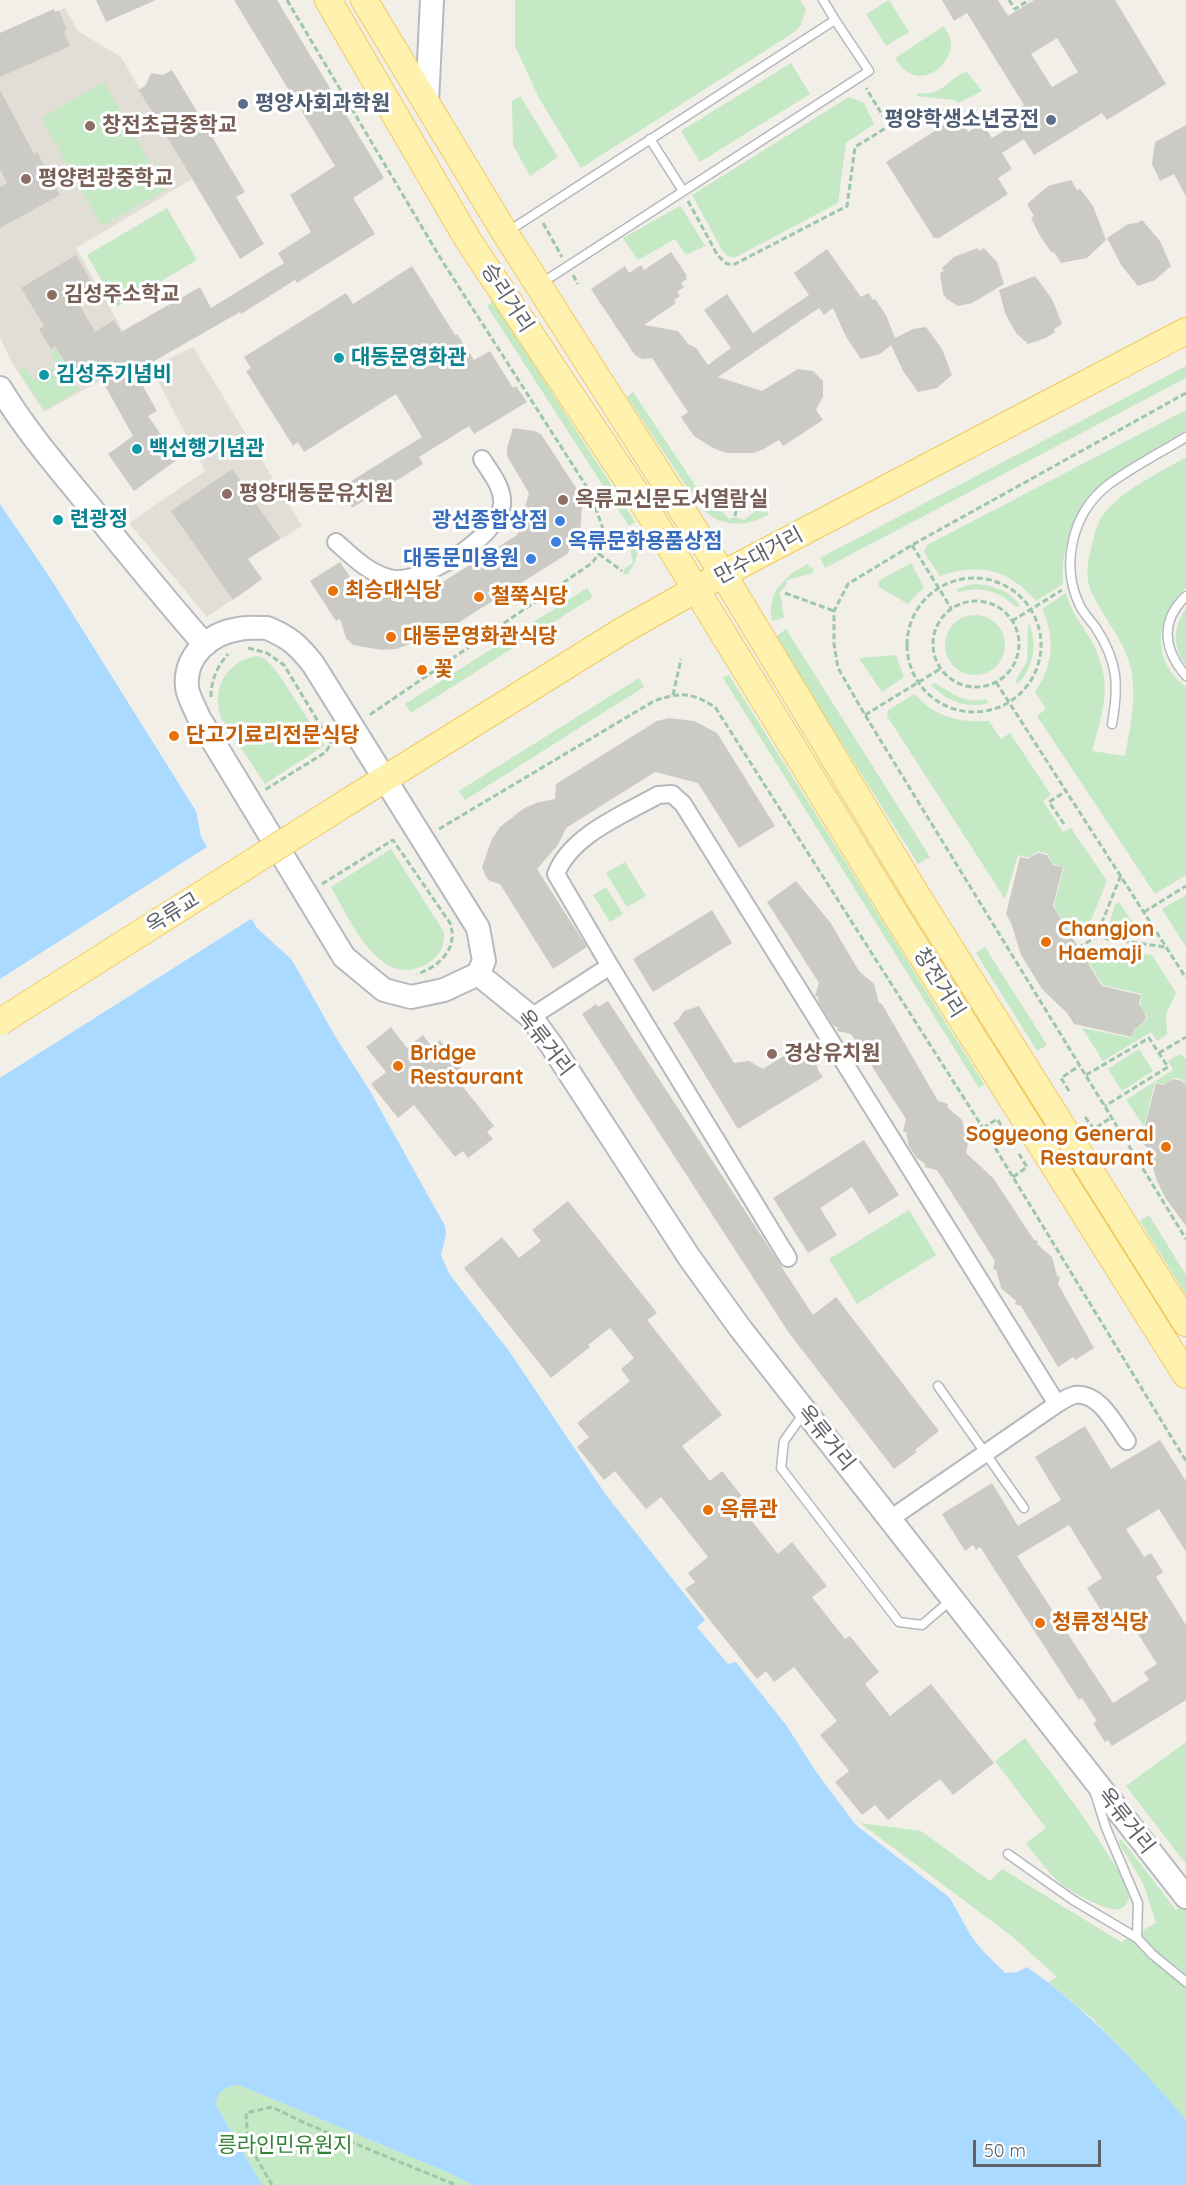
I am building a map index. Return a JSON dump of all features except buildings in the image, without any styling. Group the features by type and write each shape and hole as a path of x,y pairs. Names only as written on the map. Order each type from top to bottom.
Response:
{"main road":[{"name":"승리거리","path":"328,0 468,240 646,508 695,590"},
{"name":"승리거리","path":"364,0 428,102 505,233 723,574"},
{"name":"만수대거리","path":"346,803 612,638 723,574 1186,331"},
{"name":"창전거리","path":"723,574 918,897 1186,1323"},
{"name":"창전거리","path":"695,590 1186,1375"},
{"name":"옥류교","path":"0,1022 346,803"}],"street":[{"path":"428,102 432,0"},
{"path":"0,388 15,413 39,444 205,645"},
{"path":"336,542 364,567 390,579 406,579 445,562 487,532 496,520 502,504 500,488 482,459"},
{"path":"267,628 287,637 313,664 385,779 478,928 484,961 478,974 444,990 411,997 384,990 344,957 199,718 187,687 194,654 218,635 238,629 267,628"},
{"path":"788,1258 556,874 561,860 585,837 658,795 672,794 683,804 1057,1404"},
{"path":"531,1017 610,966"},
{"name":"옥류거리","path":"478,974 531,1017 689,1257 740,1328 1186,1897"},
{"path":"890,1519 1057,1404 1074,1395 1088,1396 1103,1407 1127,1441"}],"lane":[{"path":"539,284 869,71 823,0"},
{"path":"505,233 835,20"},
{"path":"650,140 683,191"},
{"path":"1112,724 1117,698 1116,668 1109,650 1080,606 1069,561 1072,542 1079,521 1107,486 1186,437"},
{"path":"1186,596 1173,612 1168,626 1168,642 1170,654 1186,676"},
{"path":"938,1386 1024,1508"},
{"path":"805,1412 784,1441 781,1468 899,1622 922,1625 952,1599"},
{"path":"1090,1776 1106,1828 1138,1903 1137,1938"},
{"path":"1008,1854 1073,1900 1137,1938 1152,1954 1186,1982"}],"path":[{"path":"287,0 441,259 590,492 603,530 603,547 592,563 368,716"},
{"path":"1009,0 1015,9 1029,0"},
{"path":"683,191 718,256 727,264 735,264 847,206 855,147 889,126 860,77"},
{"path":"538,215 567,265"},
{"path":"572,274 578,284"},
{"path":"1186,393 912,545 848,584 834,611 834,644 838,668 1186,1239"},
{"path":"735,516 741,488"},
{"path":"912,545 951,608"},
{"path":"598,554 622,571"},
{"path":"963,579 991,580 1016,592 1031,610 1040,630 1040,658 1029,683 1008,702 976,712 959,710 938,701 919,682 909,660 907,643 909,631 914,615 938,588 963,579"},
{"path":"1012,621 1074,584"},
{"path":"785,593 834,611"},
{"path":"966,602 987,602 1002,609 1012,621 1019,642 1016,658 1008,672 996,682 981,687 966,686 952,680 940,669 933,654 933,636 939,620 951,608 966,602"},
{"path":"673,695 681,659"},
{"path":"865,714 940,669"},
{"path":"996,682 1186,978"},
{"path":"438,830 654,701 673,695 698,697 715,707 983,1128 1186,1461"},
{"path":"262,792 326,752 331,743"},
{"path":"1064,824 1049,802 1066,790"},
{"path":"322,884 393,840 403,853"},
{"path":"1078,948 1096,937 1121,875"},
{"path":"1144,912 1186,886"},
{"path":"1096,937 1166,947"},
{"path":"1159,1053 1186,1036"},
{"path":"1086,1076 1149,1038 1168,1067 1105,1106"},
{"path":"1069,1091 1061,1078 1080,1066"},
{"path":"1085,1117 1094,1129 1112,1118"},
{"path":"983,1128 997,1119 1005,1131"},
{"path":"1013,1177 1027,1167 1018,1154"},
{"path":"272,2185 248,2143 246,2113 272,2107 307,2124 456,2185"}],"shaded area":[{"path":"65,8 78,31 121,57 192,179 76,248 139,359 44,412 12,363 0,337 0,33 54,9 55,12"},
{"name":"평양대동문유치원","path":"193,347 302,526 264,549 242,518 227,529 262,579 207,617 129,523 205,471 151,368"}],"green space":[{"path":"515,0 800,0 806,10 800,26 793,33 581,168 539,98 515,46"},
{"path":"889,0 909,32 886,46 866,14"},
{"path":"944,26 951,44 947,58 942,65 937,70 923,76 915,75 904,69 895,58"},
{"path":"791,63 810,94 700,162 681,131"},
{"path":"967,72 982,91 958,103 953,100 917,96 918,93 935,92 954,78"},
{"path":"104,82 165,190 102,226 41,118"},
{"path":"520,96 558,157 530,176 513,145 512,101"},
{"path":"849,97 864,103 874,124 846,143 838,203 734,258 728,256 722,250 692,195"},
{"path":"680,206 705,246 686,255 675,239 638,260 623,238"},
{"path":"167,208 197,260 117,307 87,255"},
{"path":"493,301 635,522 629,526 487,306"},
{"path":"56,349 79,390 45,410 19,371 25,367 33,380 41,375 45,381 54,375 51,369 58,365 50,352"},
{"path":"1186,366 1186,378 825,568 820,558"},
{"path":"633,392 697,488 691,493 627,397"},
{"path":"1186,410 1186,430 1118,474 1099,490 1084,508 1072,529 1065,554 1063,584 1036,601 1015,582 992,572 968,570 940,576 924,552 927,545"},
{"path":"1186,457 1186,588 1168,611 1161,638 1166,664 1174,676 1186,687 1186,875 1155,894 1037,716 1046,709 1035,692 1046,672 1051,641 1042,609 1066,593 1073,611 1090,638 1102,668 1103,707 1092,751 1125,756 1133,705 1132,674 1126,653 1089,586 1087,570 1089,559 1097,526 1109,508 1140,483"},
{"path":"711,500 729,519 735,517 744,520 758,509 763,513 767,511 768,515 751,522 734,524 718,520 702,509"},
{"path":"639,534 639,546 635,560 627,575 623,574 625,568 633,563 628,538"},
{"path":"911,563 924,587 908,604 879,587 878,583"},
{"path":"808,564 810,568 813,567 813,573 787,580 780,592 784,618 772,621 772,602 779,586 785,579"},
{"path":"978,584 1002,590 1020,606 1016,607 990,591 959,592 956,590"},
{"path":"587,588 593,597 411,713 405,704"},
{"path":"1186,608 1186,665 1178,651 1176,637 1179,622"},
{"path":"975,615 992,620 1000,628 1005,645 1000,662 992,670 975,675 958,670 950,662 945,645 950,628 958,620"},
{"path":"1028,623 1033,638 1033,655 1027,672 1017,684 1016,680 1027,661"},
{"path":"786,629 930,857 918,864 775,637"},
{"path":"896,655 904,677 882,692 860,658"},
{"path":"257,656 265,659 275,669 325,745 265,784 221,718 218,707 220,687 229,670 246,659"},
{"path":"729,675 984,1084 979,1088 723,678"},
{"path":"639,678 644,687 465,800 459,791"},
{"path":"934,683 964,699 986,699 988,703 973,705 952,700 931,685"},
{"path":"915,694 930,708 948,717 968,721 989,721 1001,739 1010,733 1051,795 1043,801 1063,832 1071,828 1107,881 1091,920 1071,934 1054,906 1064,867 1051,863 1048,854 1043,852 1036,853 1031,858 1018,855 1005,899 887,716 888,710"},
{"path":"391,849 444,932 443,946 439,954 428,963 411,970 395,968 381,961 357,933 331,887"},
{"path":"625,862 646,896 627,907 606,873"},
{"path":"606,887 623,914 610,922 593,895"},
{"path":"1186,895 1186,947 1162,909"},
{"path":"1119,902 1137,929 1136,936 1113,932 1108,928 1115,905"},
{"path":"985,947 1047,1045 1037,1051 976,953"},
{"path":"1107,948 1152,955 1176,993 1166,1014 1167,1034 1157,1041 1151,1032 1103,1061 1082,1028 1132,1038 1135,1026 1140,1026 1147,1019 1146,1013 1140,1007 1142,994 1103,985 1087,960"},
{"path":"1139,1049 1153,1071 1122,1091 1108,1069"},
{"path":"1180,1054 1186,1059 1186,1089 1179,1078 1173,1078 1167,1085 1155,1082 1144,1126 1126,1100 1173,1070 1168,1061"},
{"path":"909,1210 936,1255 857,1304 829,1259"},
{"path":"1149,1215 1186,1275 1186,1295 1140,1221"},
{"path":"1025,1738 1078,1809 1117,1869 1129,1899 1123,1908 1107,1908 1065,1887 1051,1874 1026,1843 1046,1828 995,1761"},
{"path":"1186,1742 1186,1864 1126,1786"},
{"path":"860,1823 921,1831 990,1881 1002,1869 1121,1942 1156,1923 1144,1885 1120,1845 1119,1840 1122,1840 1176,1910 1186,1902 1186,2120 1093,2019 1048,1982 1057,1977 1013,1937"},
{"name":"릉라인민유원지","path":"239,2085 473,2185 262,2185 216,2105 218,2096 223,2090"}],"water":[{"path":"0,504 47,573 196,811 201,837 257,928 292,960 335,1036 370,1091 445,1226 446,1235 441,1255 450,1275 509,1351 606,1495 705,1620 697,1627 728,1664 736,1662 786,1725 817,1773 856,1825 950,1898 971,1936 1005,1973 1017,1972 1027,1967 1071,2001 1131,2058 1168,2099 1186,2120 1186,2185 473,2185 239,2085 223,2090 218,2096 216,2105 262,2185 0,2185"}],"pier":[{"path":"210,845 254,917 0,1078 0,979"}],"place":[{"name":"평양사회과학원","path":"243,104"},
{"name":"평양학생소년궁전","path":"1051,120"},
{"name":"창전초급중학교","path":"90,126"},
{"name":"평양련광중학교","path":"26,179"},
{"name":"김성주소학교","path":"52,295"},
{"name":"대동문영화관","path":"339,358"},
{"name":"김성주기념비","path":"44,375"},
{"name":"백선행기념관","path":"137,449"},
{"name":"평양대동문유치원","path":"227,494"},
{"name":"옥류교신문도서열람실","path":"563,500"},
{"name":"련광정","path":"58,520"},
{"name":"광선종합상점","path":"560,521"},
{"name":"옥류문화용품상점","path":"556,542"},
{"name":"대동문미용원","path":"531,559"},
{"name":"최승대식당","path":"333,591"},
{"name":"철쭉식당","path":"479,597"},
{"name":"대동문영화관식당","path":"391,637"},
{"name":"꽃","path":"422,670"},
{"name":"단고기료리전문식당","path":"174,736"},
{"name":"Changjon Haemaji","path":"1046,942"},
{"name":"경상유치원","path":"772,1054"},
{"name":"Bridge Restaurant","path":"398,1066"},
{"name":"Sogyeong General Restaurant","path":"1166,1147"},
{"name":"옥류관","path":"708,1510"},
{"name":"청류정식당","path":"1040,1623"}]}
